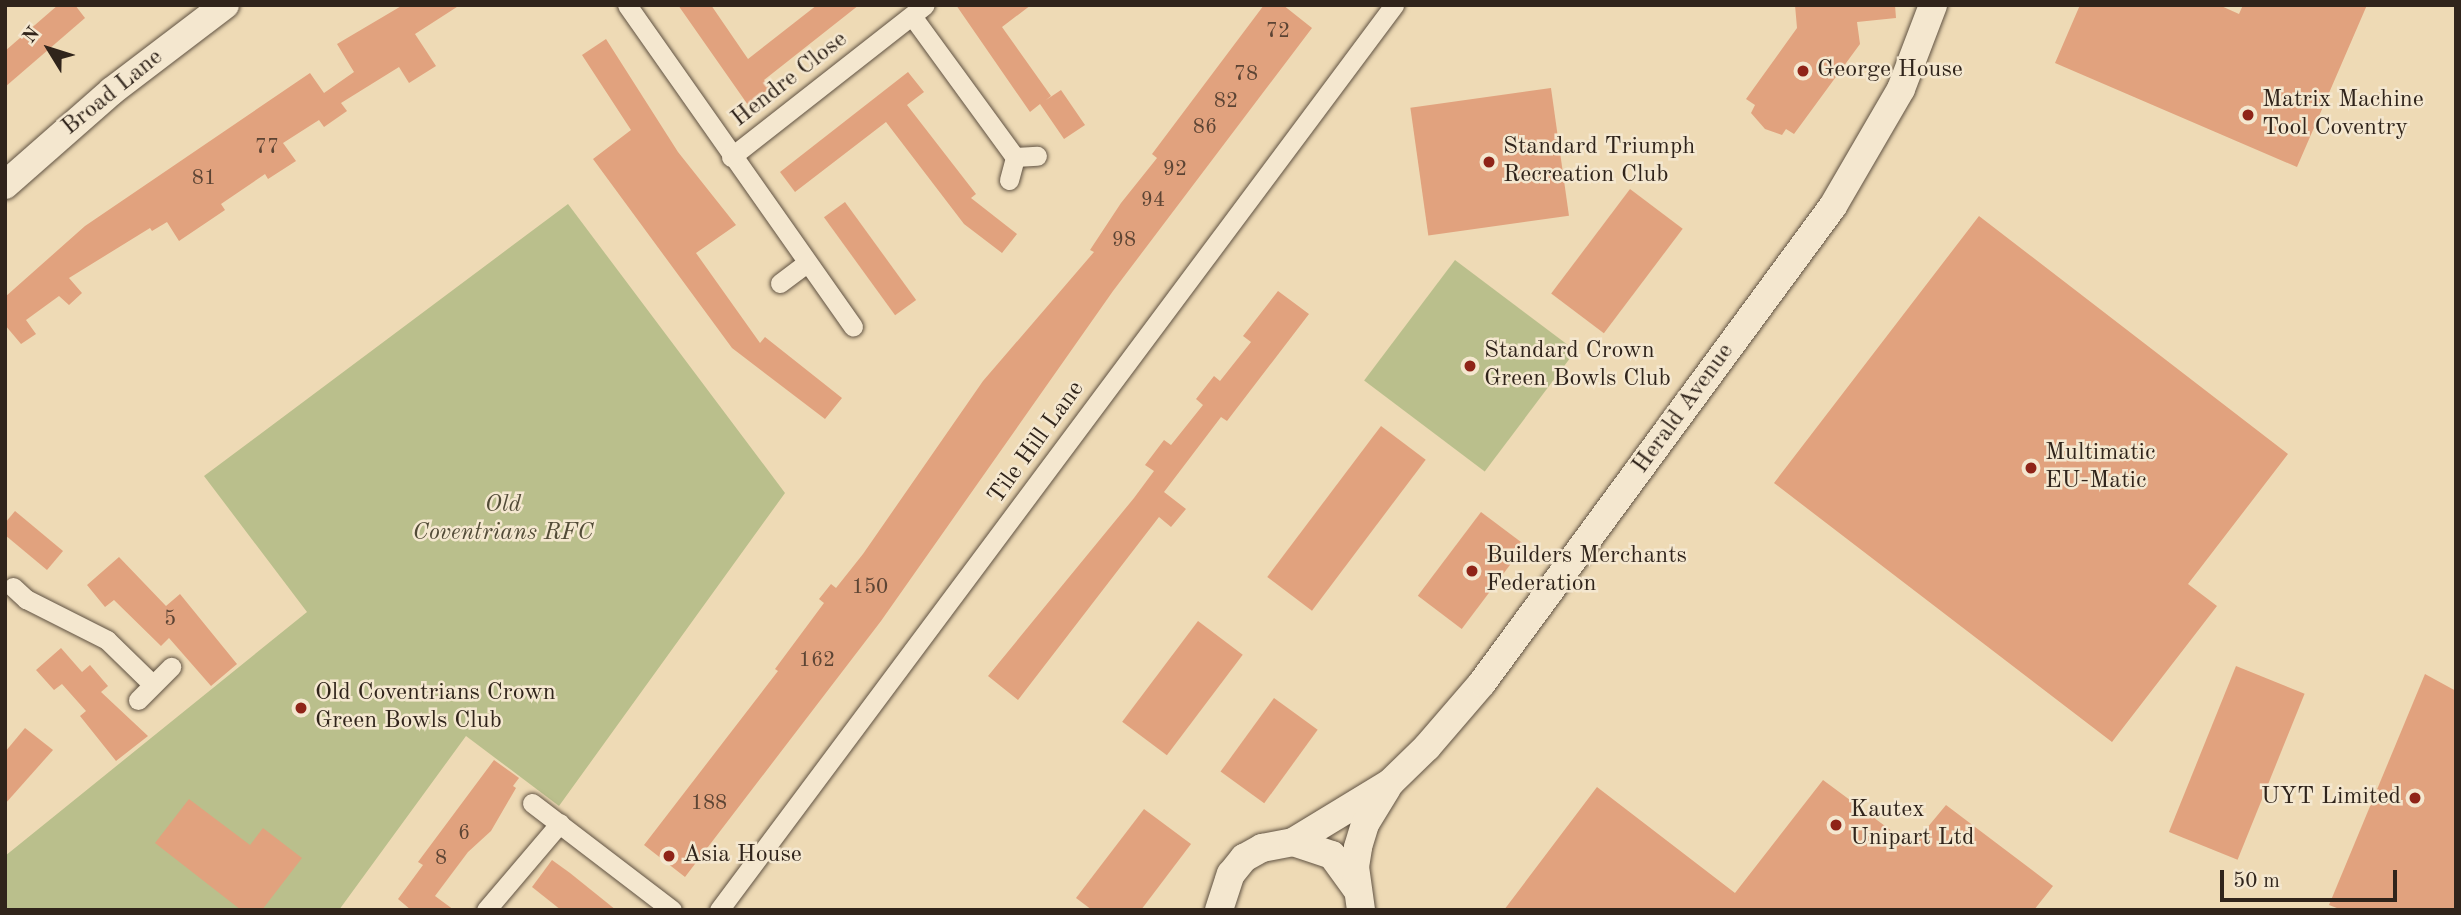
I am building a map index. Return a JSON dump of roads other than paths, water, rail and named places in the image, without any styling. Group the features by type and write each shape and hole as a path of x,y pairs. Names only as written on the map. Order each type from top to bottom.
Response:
{"main road":[{"name":"Broad Lane","path":"5,185 112,91 225,5"},
{"name":"Herald Avenue","path":"1219,910 1231,874 1244,858 1262,848 1293,842 1390,783 1427,747 1482,683 1833,206 1901,89 1933,5"},
{"name":"Herald Avenue","path":"1358,899 1355,867 1365,824 1390,783"},
{"path":"1293,842 1332,855 1358,899"}],"street":[{"name":"Hendre Close","path":"627,5 731,157 853,327"},
{"name":"Tile Hill Lane","path":"719,910 1394,5"},
{"name":"Hendre Close","path":"731,157 918,10 1014,157"},
{"path":"1009,180 1014,157 1037,156"},
{"path":"780,283 807,263"},
{"path":"8,588 107,640 151,683"},
{"path":"138,700 151,683 172,667"},
{"path":"533,803 672,910"},
{"path":"486,910 560,824"}],"place":[{"name":"George House","path":"1803,71"},
{"name":"Matrix Machine Tool Coventry","path":"2248,115"},
{"name":"Standard Triumph Recreation Club","path":"1489,162"},
{"name":"Standard Crown Green Bowls Club","path":"1470,366"},
{"name":"Multimatic EU-Matic","path":"2031,468"},
{"name":"Builders Merchants Federation","path":"1472,571"},
{"name":"Old Coventrians Crown Green Bowls Club","path":"301,708"},
{"name":"UYT Limited","path":"2415,798"},
{"name":"Kautex Unipart Ltd","path":"1836,825"},
{"name":"Asia House","path":"669,856"}],"park label":[{"name":"Old Coventrians RFC","path":"503,520"}]}
